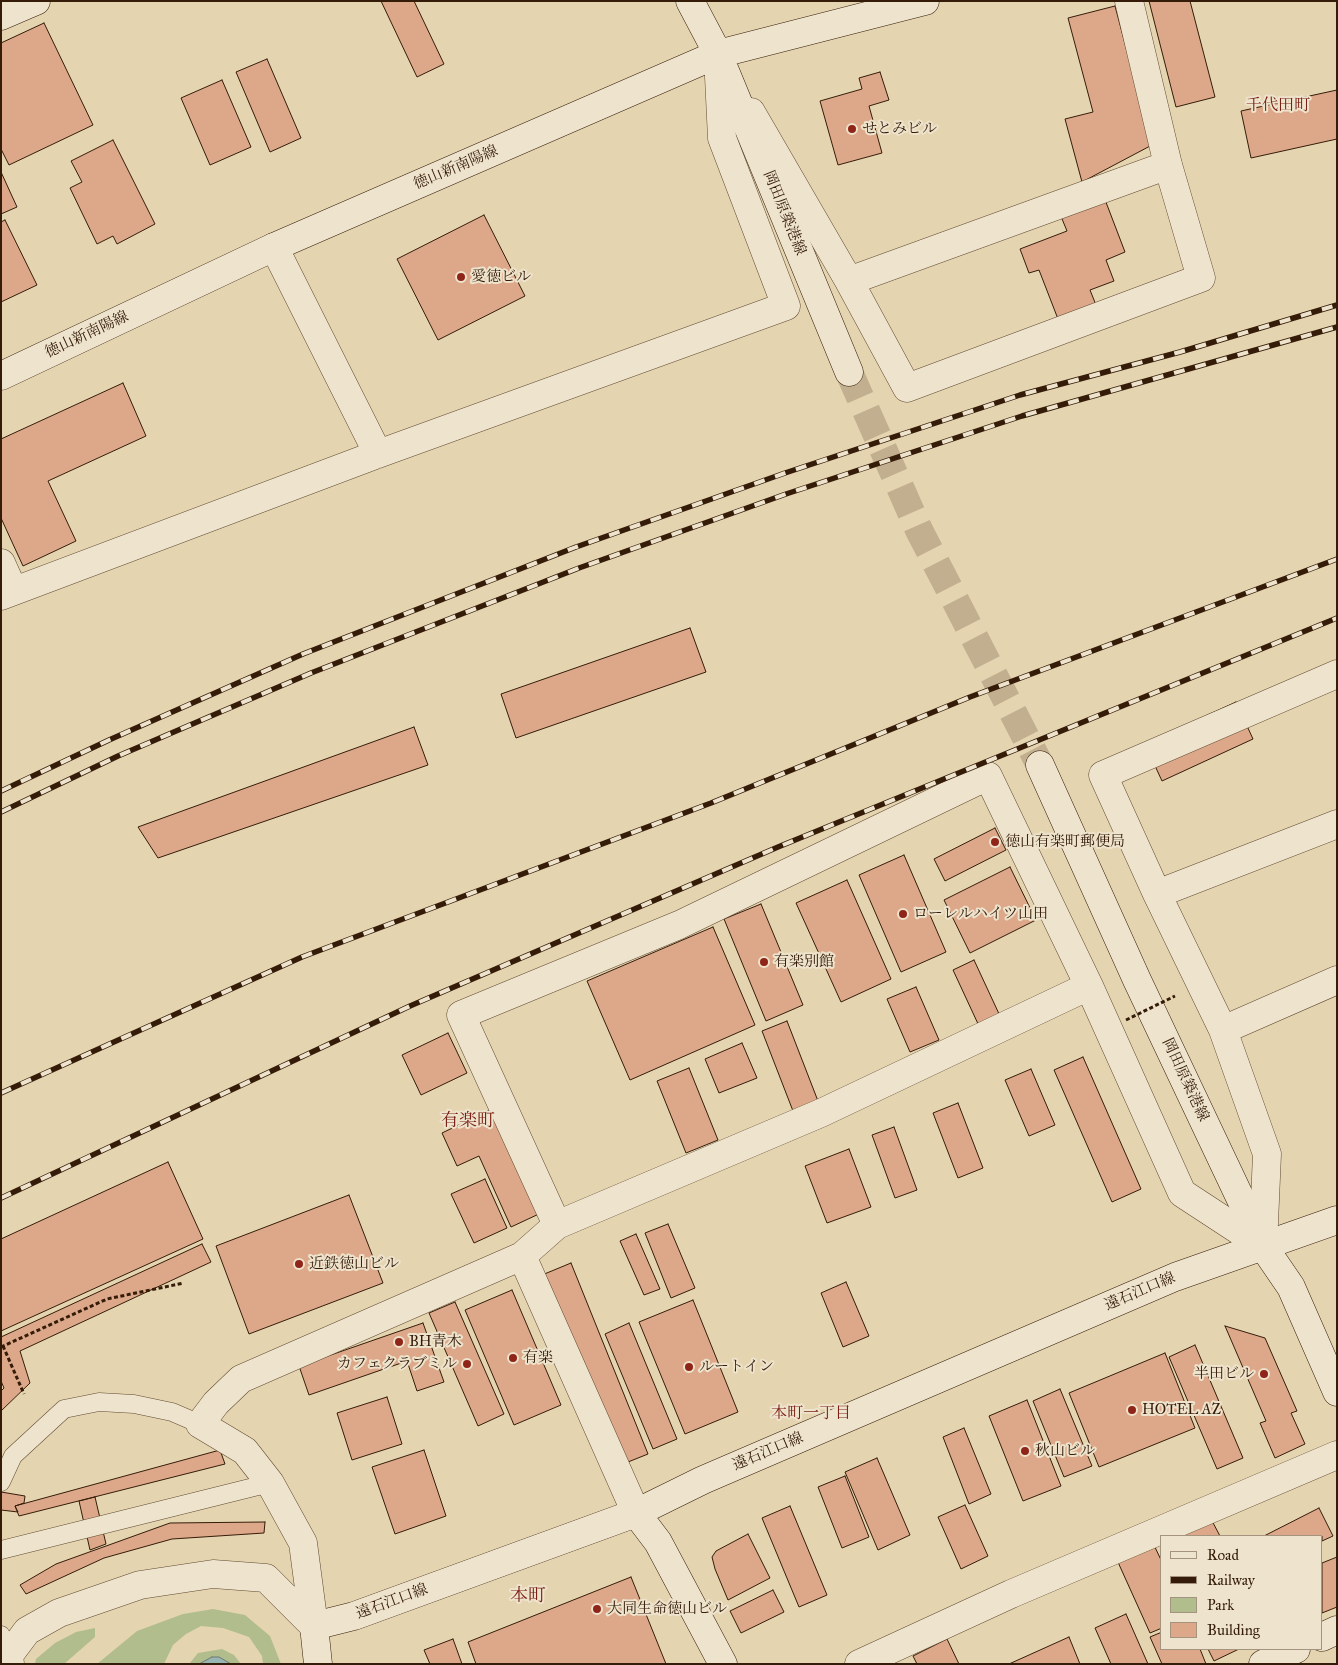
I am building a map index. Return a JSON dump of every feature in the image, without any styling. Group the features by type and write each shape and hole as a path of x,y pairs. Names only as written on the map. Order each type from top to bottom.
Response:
{"street":[{"path":"1,16 36,1"},
{"path":"690,1 718,54 849,281 907,388 1201,278 1168,166 1130,1"},
{"name":"徳山新南陽線","path":"1,376 274,247 718,54 925,1"},
{"path":"1,563 7,593 378,454 786,306 722,138 718,54"},
{"name":"岡田原築港線","path":"718,54 849,372"},
{"path":"849,281 1168,166"},
{"path":"274,247 378,454"},
{"path":"1263,1246 1266,1154 1224,1030 1157,894 1103,775 1337,674"},
{"name":"岡田原築港線","path":"1040,764 1096,893 1263,1246 1291,1287 1337,1392"},
{"path":"556,1225 461,1015 679,925 988,776 1089,986 1182,1193 1263,1246"},
{"path":"1157,894 1337,824"},
{"path":"1224,1030 1337,980"},
{"path":"318,1664 303,1543 270,1483 245,1451 200,1424 216,1403 241,1379 522,1256 556,1225 821,1113 1089,986"},
{"name":"遠石江口線","path":"314,1626 354,1616 636,1513 712,1476 1166,1281 1337,1220"},
{"path":"522,1256 636,1513 658,1542 723,1664"},
{"path":"858,1664 1011,1594 1337,1455"},
{"path":"7,1651 28,1631 59,1613 140,1584 213,1574 266,1578 314,1626"},
{"path":"1323,1637 1337,1630"},
{"path":"1262,1664 1294,1650"}],"lane":[{"path":"1,1482 13,1456 64,1410 99,1402 134,1404 172,1412 200,1424"},
{"path":"1,1550 270,1483"}],"path":[{"path":"1126,1020 1175,996"},
{"path":"24,1394 2,1347 106,1299 184,1283"}],"green space":[{"path":"213,1609 245,1615 270,1636 281,1664 263,1664 262,1656 249,1637 223,1628 201,1626 186,1634 173,1645 164,1664 97,1664 137,1631 183,1614"},
{"path":"95,1628 95,1637 64,1664 35,1664 36,1659 55,1643 76,1632"},
{"path":"222,1649 234,1655 241,1664 189,1664 198,1653"}],"water":[{"path":"212,1657 219,1657 231,1664 199,1664"}],"building":[{"path":"381,1 414,1 444,64 417,77"},
{"path":"1149,1 1190,1 1215,97 1176,107"},
{"path":"1115,6 1152,145 1082,182 1065,119 1093,112 1068,18"},
{"path":"44,23 93,125 9,165 1,149 1,43"},
{"path":"267,59 301,138 270,152 236,72"},
{"name":"せとみビル","path":"880,72 889,100 869,106 882,153 838,165 820,101 862,89 859,78"},
{"path":"222,80 251,147 210,165 181,98"},
{"path":"1337,90 1337,139 1251,158 1241,111"},
{"path":"113,140 155,224 117,244 113,236 97,244 70,188 82,182 71,161"},
{"path":"1,172 17,207 1,214"},
{"path":"1104,197 1125,252 1106,260 1114,281 1090,290 1096,305 1058,319 1039,270 1029,273 1020,249 1067,231 1060,214"},
{"name":"愛徳ビル","path":"484,215 525,296 438,340 397,259"},
{"path":"5,220 37,285 1,302 1,222"},
{"path":"123,383 146,436 48,481 76,541 23,566 1,518 1,439"},
{"path":"690,628 706,672 516,738 501,694"},
{"path":"1236,702 1253,739 1162,781 1145,744"},
{"path":"414,727 428,765 158,858 138,827"},
{"path":"995,828 1006,850 945,881 934,859"},
{"name":"ローレルハイツ山田","path":"904,855 946,952 901,972 859,875"},
{"path":"1010,867 1036,920 970,953 944,900"},
{"path":"847,880 891,979 841,1002 796,903"},
{"name":"有楽別館","path":"761,904 803,1005 766,1021 724,919"},
{"path":"713,927 755,1025 630,1080 587,981"},
{"path":"974,960 1000,1016 979,1026 953,970"},
{"path":"916,987 939,1040 910,1052 887,999"},
{"path":"787,1021 818,1101 793,1111 762,1031"},
{"path":"448,1033 467,1073 421,1095 402,1055"},
{"path":"742,1043 757,1078 719,1093 705,1059"},
{"path":"1083,1057 1141,1189 1112,1202 1054,1070"},
{"path":"689,1068 718,1140 686,1153 657,1081"},
{"path":"1031,1069 1055,1125 1029,1136 1005,1080"},
{"path":"958,1103 983,1168 958,1178 933,1113"},
{"path":"492,1109 541,1213 511,1227 479,1156 457,1166 442,1133"},
{"path":"894,1127 917,1190 895,1198 872,1135"},
{"path":"849,1149 871,1207 827,1223 805,1166"},
{"path":"168,1162 203,1239 1,1331 1,1239"},
{"path":"485,1179 507,1228 474,1243 451,1194"},
{"name":"近鉄徳山ビル","path":"349,1195 383,1283 249,1334 216,1246"},
{"path":"668,1224 695,1288 671,1298 645,1233"},
{"path":"636,1234 660,1289 644,1295 620,1241"},
{"path":"202,1244 211,1262 20,1351 30,1383 1,1411 1,1391 4,1388 1,1381 1,1337"},
{"path":"571,1263 648,1454 618,1466 542,1275"},
{"path":"846,1282 869,1336 843,1347 821,1293"},
{"name":"有楽","path":"512,1290 561,1405 514,1425 465,1310"},
{"name":"ルートイン","path":"693,1300 738,1412 685,1434 639,1322"},
{"name":"カフェクラブミル","path":"455,1302 504,1414 478,1426 429,1313"},
{"name":"BH青木","path":"423,1323 444,1382 417,1391 407,1361 309,1395 299,1366"},
{"path":"629,1323 677,1439 653,1449 605,1334"},
{"name":"半田ビル","path":"1225,1326 1265,1338 1297,1411 1291,1413 1305,1444 1275,1458 1260,1423 1266,1421"},
{"path":"1195,1345 1243,1458 1217,1469 1169,1357"},
{"name":"HOTEL AZ","path":"1165,1353 1195,1428 1099,1467 1069,1393"},
{"path":"1060,1389 1092,1466 1064,1477 1033,1401"},
{"path":"387,1397 402,1444 352,1460 337,1413"},
{"name":"秋山ビル","path":"1027,1400 1061,1486 1023,1501 989,1416"},
{"path":"964,1428 991,1494 969,1504 943,1437"},
{"path":"220,1450 225,1464 19,1516 15,1506"},
{"path":"424,1450 446,1516 395,1534 372,1467"},
{"path":"877,1458 910,1535 878,1550 845,1472"},
{"path":"845,1476 869,1537 842,1548 818,1487"},
{"path":"1,1492 25,1496 24,1503 15,1506 18,1512 1,1510"},
{"path":"95,1497 106,1544 90,1550 79,1501"},
{"path":"965,1505 988,1556 961,1569 938,1517"},
{"path":"790,1506 827,1595 799,1607 762,1518"},
{"path":"1319,1508 1333,1536 1323,1541 1323,1535 1266,1535"},
{"path":"1211,1519 1219,1535 1177,1535"},
{"path":"265,1522 264,1533 172,1539 104,1558 26,1594 20,1585 56,1564 170,1523"},
{"path":"748,1534 770,1578 728,1600 712,1557 716,1551"},
{"path":"1153,1543 1160,1558 1160,1629 1150,1633 1117,1560"},
{"path":"1337,1557 1337,1607 1323,1613 1323,1563"},
{"name":"大同生命徳山ビル","path":"631,1577 666,1664 476,1664 468,1642"},
{"path":"773,1590 784,1612 741,1633 730,1611"},
{"path":"1126,1614 1148,1664 1111,1664 1095,1628"},
{"path":"1160,1633 1160,1650 1200,1650 1206,1664 1162,1664 1150,1637"},
{"path":"1069,1637 1080,1664 1009,1664"},
{"path":"453,1639 462,1664 430,1664 424,1650"},
{"path":"947,1639 959,1664 917,1664 913,1656"},
{"path":"1208,1650 1237,1650 1214,1661"}],"tunnel":[{"path":"849,372 919,530 1040,765"}],"railway":[{"path":"1,791 109,740 303,654 576,547 785,473 1020,395 1180,352 1337,305"},
{"path":"1,812 118,756 311,673 579,568 786,494 1022,416 1337,327"},
{"path":"1,1093 302,957 711,803 970,697 1337,559"},
{"path":"1,1198 410,1006 778,847 1337,618"}],"place":[{"name":"せとみビル","path":"852,129"},
{"name":"愛徳ビル","path":"461,277"},
{"name":"徳山有楽町郵便局","path":"995,842"},
{"name":"ローレルハイツ山田","path":"903,914"},
{"name":"有楽別館","path":"764,962"},
{"name":"近鉄徳山ビル","path":"299,1264"},
{"name":"BH青木","path":"399,1342"},
{"name":"有楽","path":"513,1358"},
{"name":"カフェクラブミル","path":"467,1364"},
{"name":"ルートイン","path":"689,1367"},
{"name":"半田ビル","path":"1264,1374"},
{"name":"HOTEL AZ","path":"1132,1410"},
{"name":"秋山ビル","path":"1025,1451"},
{"name":"大同生命徳山ビル","path":"597,1609"}],"district":[{"name":"千代田町","path":"1278,106"},
{"name":"有楽町","path":"468,1122"},
{"name":"本町一丁目","path":"811,1414"},
{"name":"本町","path":"528,1597"}]}
